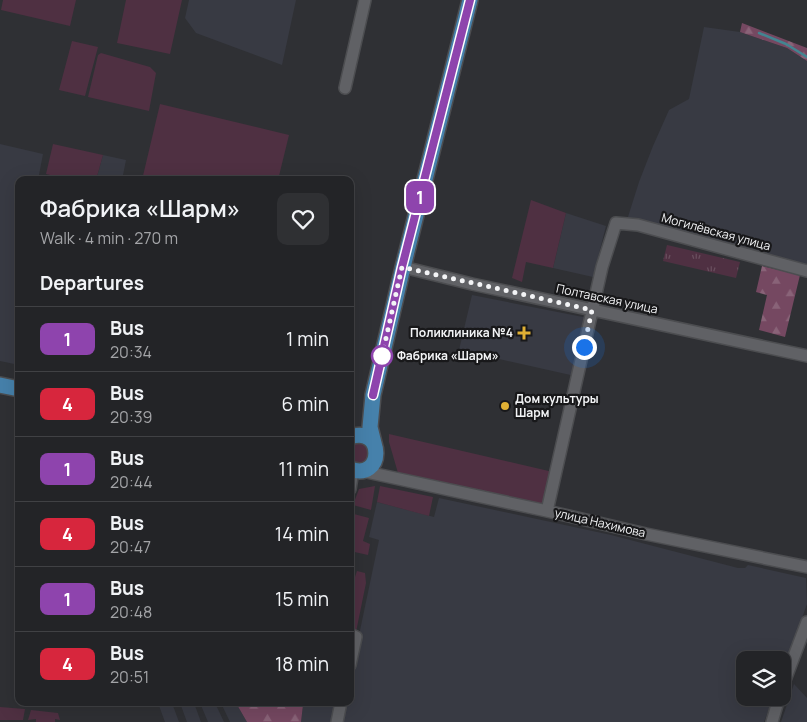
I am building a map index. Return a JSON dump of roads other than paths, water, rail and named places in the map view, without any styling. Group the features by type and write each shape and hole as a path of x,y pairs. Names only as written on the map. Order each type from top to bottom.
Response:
{"main road":[{"path":"355,470 371,466 375,461 376,449 370,427 373,395 402,267 470,0"},
{"path":"0,385 15,388"},
{"path":"354,432 361,424 373,395"},
{"path":"354,436 366,437 372,441 376,449"}],"street":[{"path":"345,88 365,0"},
{"name":"Могилёвская улица","path":"592,310 602,267 616,223 638,225 807,271"},
{"name":"Полтавская улица","path":"402,267 807,356"},
{"path":"547,511 592,310"},
{"path":"376,449 382,465 394,477"},
{"name":"улица Нахимова","path":"355,470 394,477 646,534 807,567"},
{"path":"791,664 807,622"},
{"path":"337,722 340,706"},
{"path":"772,722 777,706"}],"waterway":[{"path":"759,33 786,44 807,57"}],"place":[{"name":"Поликлиника №4","path":"524,333"},
{"name":"Фабрика «Шарм»","path":"382,356"},
{"name":"Дом культуры Шарм","path":"505,406"}]}
